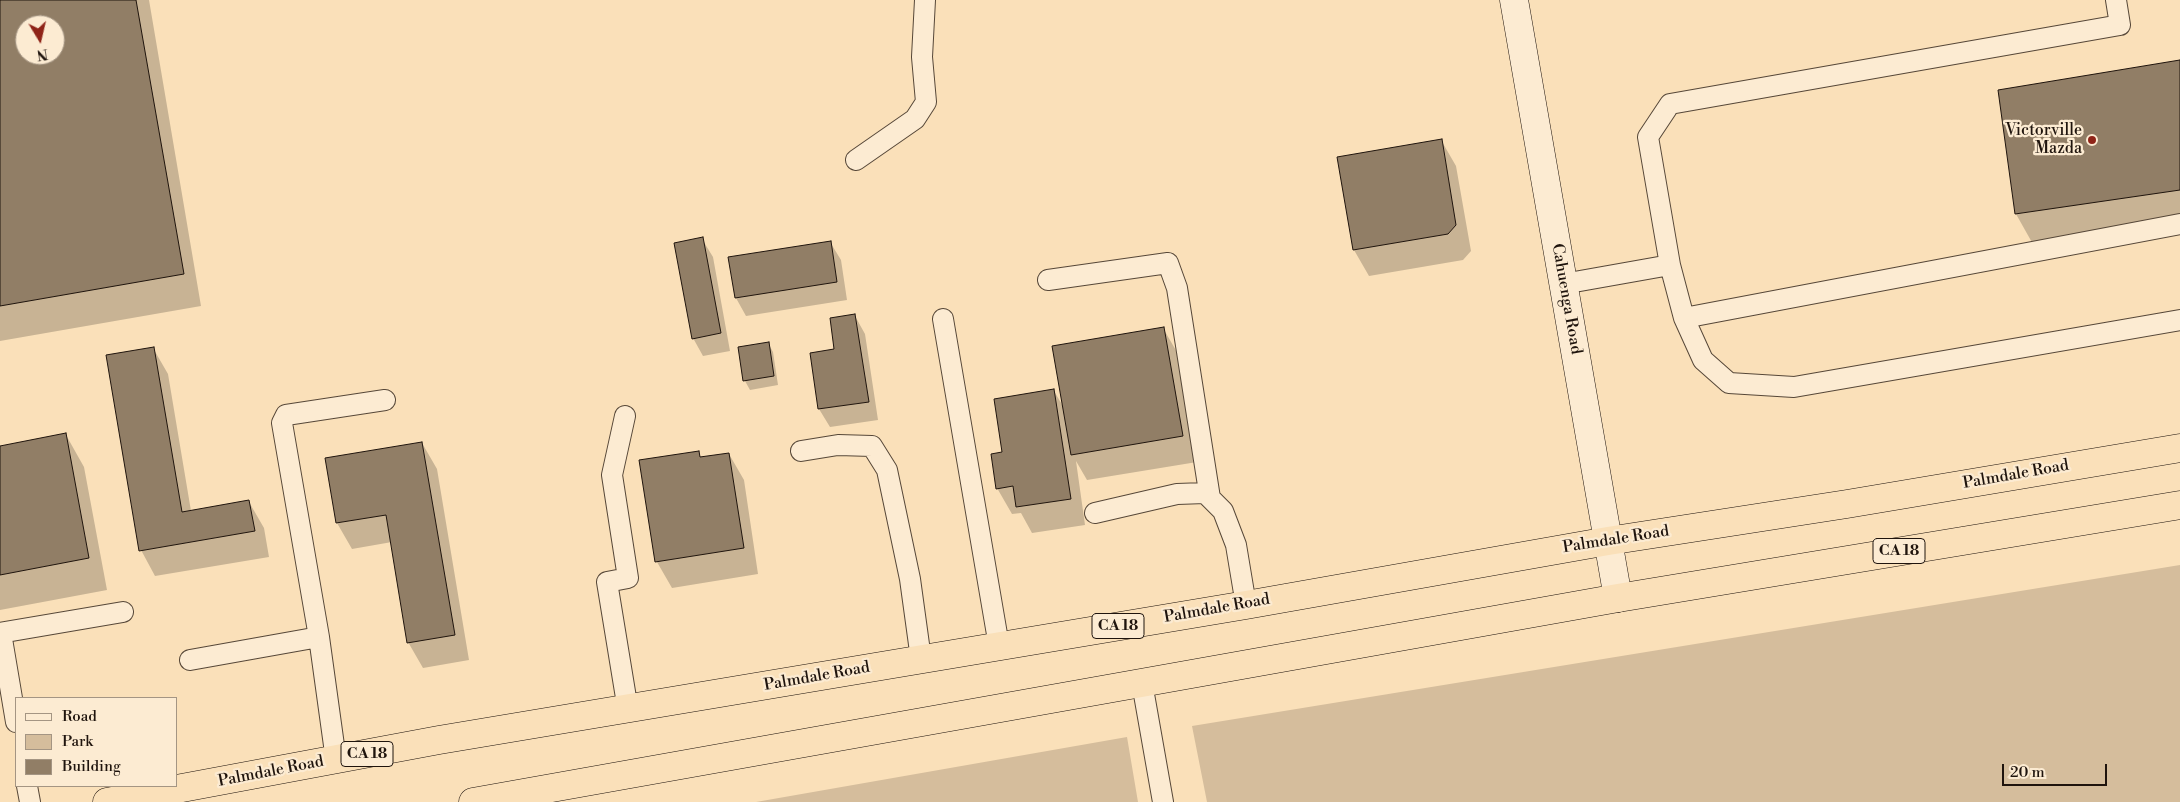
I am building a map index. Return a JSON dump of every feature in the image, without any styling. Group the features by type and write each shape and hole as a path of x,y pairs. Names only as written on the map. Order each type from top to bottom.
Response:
{"highway":[{"name":"Palmdale Road","path":"107,802 448,739 1246,605 1608,541 1847,504 2180,448"},
{"name":"CA 18","path":"473,802 1618,598 2180,505"}],"street":[{"name":"Cahuenga Road","path":"1514,0 1618,598"}],"lane":[{"path":"856,160 915,118 926,102 922,57 925,0"},
{"path":"2116,0 2120,25 1670,104 1648,137 1670,265 1684,318 1703,360 1729,382 1794,387 2180,320"},
{"path":"1684,318 2180,224"},
{"path":"1048,280 1168,262 1177,288 1210,498"},
{"path":"1563,284 1670,265"},
{"path":"943,320 999,646"},
{"path":"336,760 319,637 282,423 286,415 385,400"},
{"path":"625,416 612,475 628,578 607,582 628,710"},
{"path":"801,452 838,445 872,446 887,470 910,579 921,659"},
{"path":"1095,513 1177,494 1205,494 1223,511 1236,545 1246,605"},
{"path":"15,716 0,633 123,612"},
{"path":"190,660 319,637"},
{"path":"1142,683 1163,802"},
{"path":"27,787 30,802"}],"green space":[{"path":"2180,565 2180,802 1207,802 1192,726"},
{"path":"1127,737 1138,802 756,802"}],"building":[{"path":"0,0 136,0 184,274 0,306"},
{"name":"Victorville Mazda","path":"2180,60 2180,190 2015,214 1998,90"},
{"path":"1442,139 1456,225 1448,234 1353,250 1337,157"},
{"path":"703,237 721,333 692,339 674,243"},
{"path":"831,241 837,282 735,298 728,257"},
{"path":"855,314 869,402 818,409 810,353 834,349 830,318"},
{"path":"1164,327 1183,436 1071,455 1052,346"},
{"path":"769,342 774,376 743,381 738,347"},
{"path":"154,347 182,512 249,500 255,531 139,551 106,355"},
{"path":"1054,389 1071,499 1016,507 1013,486 996,489 991,454 1002,452 994,399"},
{"path":"66,433 89,558 0,575 0,446"},
{"path":"422,442 455,635 407,643 386,515 336,523 325,458"},
{"path":"699,451 700,457 729,453 744,548 655,562 639,460"}],"place":[{"name":"Victorville Mazda","path":"2092,140"}]}
